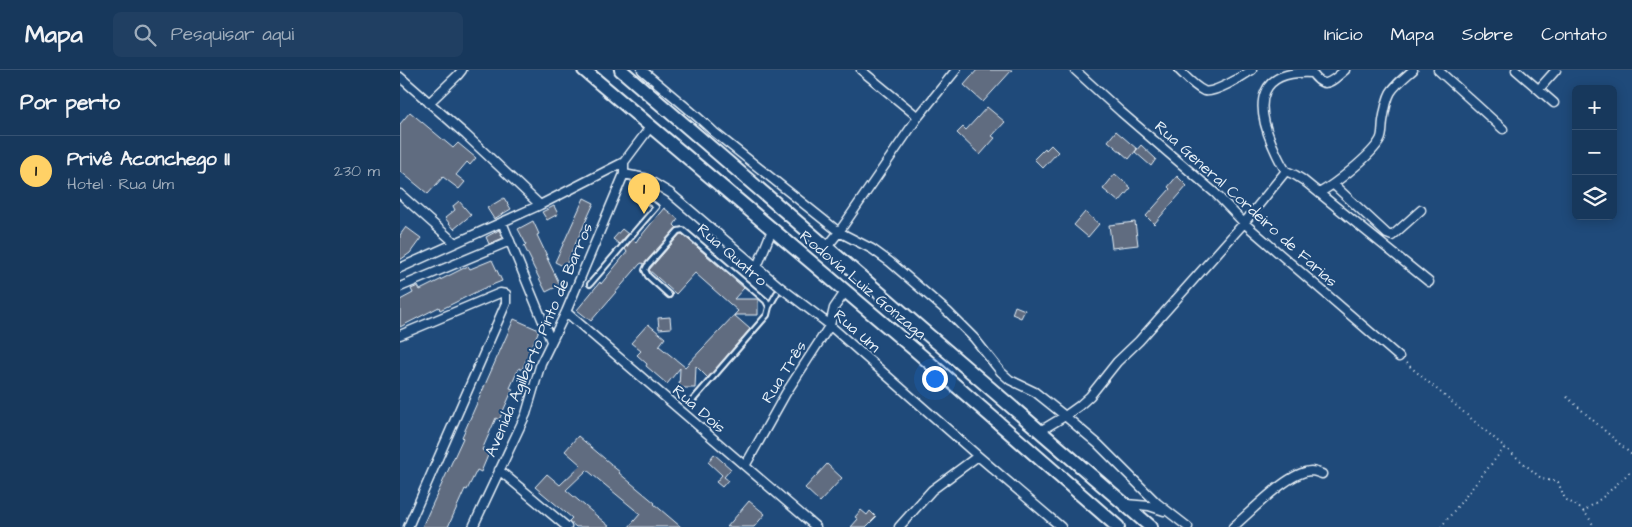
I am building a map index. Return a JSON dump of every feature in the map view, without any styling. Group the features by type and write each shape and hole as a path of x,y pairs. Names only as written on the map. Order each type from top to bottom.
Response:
{"highway":[{"name":"Rodovia Luiz Gonzaga","path":"584,70 915,350 1118,527"},
{"name":"Rodovia Luiz Gonzaga","path":"621,70 1151,527"}],"street":[{"path":"429,103 462,70"},
{"path":"642,70 714,132 839,232 872,249 890,262 948,312 974,338 1001,372 1010,380 1035,392 1065,416 1098,444 1143,489 1188,527"},
{"path":"861,70 918,117"},
{"path":"826,247 839,232 918,117 956,70"},
{"name":"Rua General Cordeiro de Farias","path":"1076,70 1121,112 1215,193 1244,223 1399,357"},
{"path":"1179,70 1196,86 1207,92 1215,90 1252,70"},
{"path":"1345,70 1331,82 1325,84 1316,80 1311,72 1299,72 1279,77 1269,86 1264,96 1262,116 1267,130 1282,166 1286,171 1298,177 1429,282"},
{"path":"1318,193 1334,185 1374,148 1381,139 1388,96 1393,87 1413,70"},
{"path":"1438,70 1503,129"},
{"path":"1516,70 1554,103"},
{"path":"1539,89 1556,70"},
{"path":"400,77 540,205"},
{"path":"400,268 540,205 624,162 651,126"},
{"name":"Avenida Agilberto Pinto de Barros","path":"473,527 526,414 541,363 566,312 624,174 624,162"},
{"path":"1040,431 1065,416 1090,396 1117,362 1139,341 1244,223 1286,171"},
{"name":"Rua Um","path":"624,174 655,183 670,193 757,267 779,290 830,326 1061,527"},
{"path":"636,176 636,192"},
{"path":"1334,185 1387,234 1392,236 1421,210"},
{"path":"400,194 455,243"},
{"path":"502,222 552,341"},
{"path":"757,267 772,230"},
{"path":"400,287 510,241"},
{"name":"Rua Três","path":"745,466 786,393 830,326 834,308 845,292"},
{"path":"400,335 500,293 506,294 506,303 408,527"},
{"name":"Rua Dois","path":"566,312 816,527"},
{"path":"899,527 932,490 978,456"},
{"path":"499,470 567,527"},
{"path":"1233,527 1293,477 1312,471 1322,474"},
{"path":"1124,504 1149,506 1169,512"}],"lane":[{"path":"636,192 656,207"},
{"path":"590,284 661,202"},
{"name":"Rua Quatro","path":"668,295 648,276 645,270 678,231 682,230 766,300 769,307"},
{"path":"693,400 767,315 769,307 779,290"}],"path":[{"path":"1399,357 1542,479 1558,482 1565,499 1576,504 1590,518 1594,527"},
{"path":"1567,397 1632,455"},
{"path":"1441,527 1504,447"},
{"path":"1583,512 1603,497 1632,470"}],"building":[{"path":"977,70 1012,70 983,102 964,85"},
{"path":"987,107 1005,122 992,136 995,138 980,155 957,133 963,127 966,130"},
{"path":"410,112 453,148 458,143 476,158 470,165 467,162 456,175 465,182 459,189 443,177 428,194 400,171 400,124"},
{"path":"1116,131 1137,149 1129,159 1108,141"},
{"path":"1051,145 1058,152 1043,168 1034,159"},
{"path":"1141,145 1156,159 1151,166 1135,152"},
{"path":"1115,174 1131,188 1119,202 1103,189"},
{"path":"1177,176 1187,186 1154,224 1146,216 1170,189 1168,187"},
{"path":"504,198 511,209 494,219 487,208"},
{"path":"584,198 594,203 565,267 555,262"},
{"path":"459,201 471,215 454,229 445,218 455,210 453,206"},
{"path":"554,206 558,214 547,220 542,212"},
{"path":"664,208 678,219 674,225 677,228 644,264 640,264 591,321 577,310 627,252 625,249 633,239 636,242"},
{"path":"1085,212 1099,224 1088,237 1074,225"},
{"path":"533,221 539,234 537,235 560,285 546,292 531,262 524,246 526,244 518,229"},
{"path":"1135,222 1138,245 1112,248 1109,225"},
{"path":"406,227 421,238 410,253 400,260 400,235"},
{"path":"622,229 628,234 619,244 613,239"},
{"path":"499,230 503,238 489,244 486,237"},
{"path":"680,234 744,288 734,299 758,299 758,315 734,315 738,311 695,273 676,294 649,270"},
{"path":"492,260 502,281 440,310 439,307 400,327 400,300 413,293 411,289 418,286 420,290 468,266 470,269"},
{"path":"1015,306 1025,310 1021,318 1012,314"},
{"path":"734,315 750,329 708,378 696,366 695,388 679,388 680,368 667,384 646,366 647,364 637,355 641,351 631,343 648,324 665,338 659,346 685,367"},
{"path":"670,317 671,328 659,329 658,318"},
{"path":"514,319 539,330 522,370 519,368 510,388 513,389 499,420 496,418 482,450 489,453 481,472 477,470 467,490 465,489 448,527 422,527 463,438"},
{"path":"578,436 681,527 629,527 640,514 587,470 566,490 610,527 576,527 569,521 572,518 535,487 547,474 560,485 581,465 565,451"},
{"path":"714,454 731,469 724,477 728,480 722,487 716,482 722,475 708,462"},
{"path":"827,464 842,478 820,502 805,488"},
{"path":"749,501 765,514 754,527 727,527"},
{"path":"861,510 867,515 870,511 876,517 866,527 851,527 858,519 855,517"}],"place":[{"name":"Privê Aconchego II","path":"644,214"}]}
